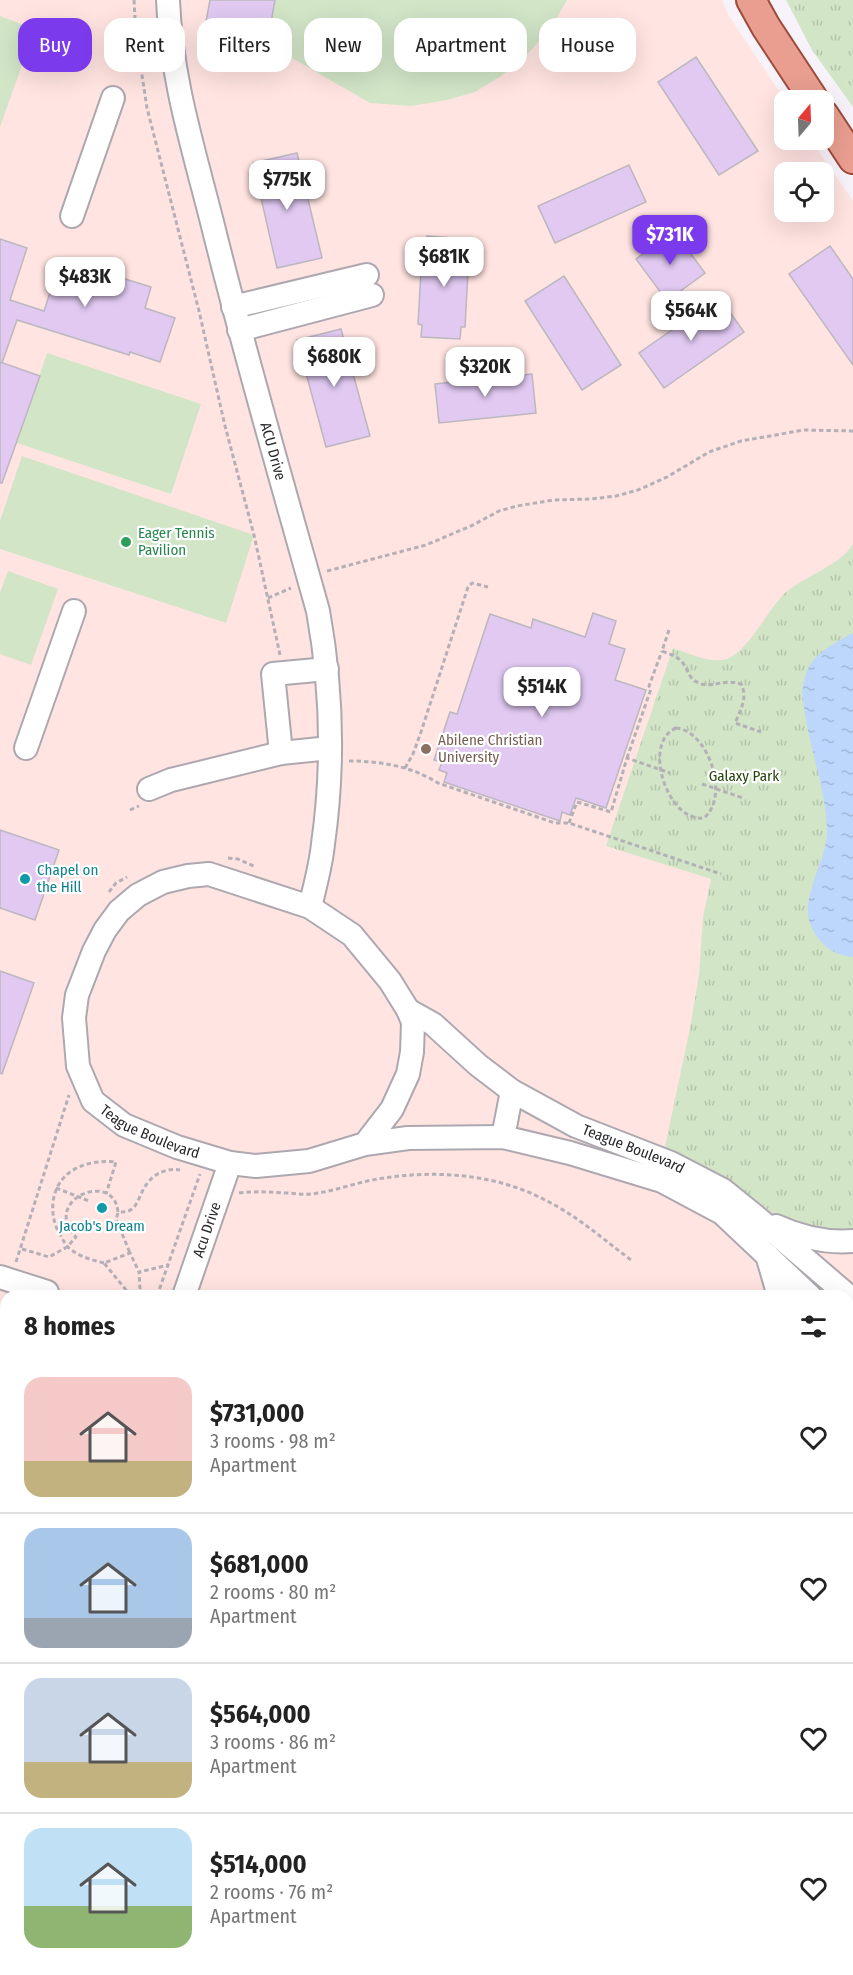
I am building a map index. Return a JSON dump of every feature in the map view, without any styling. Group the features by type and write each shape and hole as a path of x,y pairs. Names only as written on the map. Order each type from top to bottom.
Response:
{"main road":[{"path":"751,0 807,90"},
{"path":"834,130 853,159"}],"street":[{"name":"ACU Drive","path":"168,0 169,33 181,103 233,308 318,611 327,669 330,755 323,846 310,907"},
{"path":"72,216 113,98"},
{"path":"233,308 370,285 239,330"},
{"path":"26,748 74,610"},
{"path":"281,753 273,674 327,669"},
{"path":"148,796 171,780 281,753 330,755"},
{"name":"Teague Boulevard","path":"365,1144 392,1109 408,1074 412,1052 413,1022 390,981 352,935 310,907 209,874 163,882 138,895 119,911 105,930 94,951 77,995 75,1018 78,1066 93,1101 124,1125 177,1146 230,1162 256,1166 309,1161 365,1144 408,1138 503,1137 662,1181 722,1213 804,1290"},
{"name":"Teague Boulevard","path":"408,1010 434,1024 478,1065 512,1091 576,1126 671,1163 723,1190 841,1290"},
{"path":"503,1137 512,1091"},
{"name":"Acu Drive","path":"186,1290 230,1162"},
{"path":"760,1220 789,1233 816,1239 853,1241"},
{"path":"767,1254 777,1290"},
{"path":"8,1270 42,1290"}],"path":[{"path":"134,0 136,36 147,108 200,311 225,426 254,535 280,657"},
{"path":"268,598 332,569 426,544 499,511 553,500 591,499 638,490 668,477 709,452 741,441 804,430 853,431"},
{"path":"405,768 421,732 468,587 472,583 488,587"},
{"path":"569,823 577,802 611,812 651,689 649,686 669,630"},
{"path":"662,651 677,657 684,664 689,676 699,683 709,685 731,680 741,684 745,692 735,723 761,732"},
{"path":"682,729 698,741 710,759 715,788 709,814 704,818 692,817 682,810 672,798 660,769 661,750 666,737 672,730 682,729"},
{"path":"330,755 387,763 405,768 438,783 555,823 569,823 721,874"},
{"path":"627,758 670,773"},
{"path":"702,784 743,798"},
{"path":"130,810 148,796"},
{"path":"218,857 238,859 265,871"},
{"path":"109,892 116,883 136,873"},
{"path":"8,1270 22,1249 70,1093"},
{"path":"159,1290 206,1155"},
{"path":"106,1194 116,1162 98,1161 86,1164 69,1173 57,1188 53,1218 67,1246 84,1257 104,1263 126,1290"},
{"path":"118,1212 130,1210 147,1184 159,1173 175,1169 182,1171"},
{"path":"219,1194 257,1191 310,1194 381,1178 414,1174 485,1180 526,1191 546,1200 565,1211 631,1260"},
{"path":"57,1188 89,1201"},
{"path":"22,1249 50,1257 67,1246 76,1237 67,1226 69,1206 78,1196 92,1190 106,1194 116,1203 118,1212 116,1219 139,1272 140,1290"},
{"path":"104,1263 130,1253"},
{"path":"139,1272 168,1265"}],"shaded area":[{"name":"Abilene Christian University","path":"0,0 722,0 729,16 778,90 774,90 774,150 818,150 826,162 774,162 774,222 834,222 834,173 853,201 853,1286 849,1290 0,1290"}],"green space":[{"path":"275,0 567,0 557,18 539,18 539,41 527,55 527,18 394,18 394,72 506,72 475,92 447,100 411,106 370,103 316,72 382,72 382,18 304,18 304,65 292,58 292,18 272,18"},
{"path":"786,0 853,0 853,107 812,50"},
{"path":"0,16 18,23 20,72 0,127"},
{"name":"Eager Tennis Pavilion","path":"47,353 201,404 171,494 17,443"},
{"name":"Eager Tennis Pavilion","path":"22,456 254,535 226,623 0,549 0,521"},
{"name":"Galaxy Park","path":"853,544 853,1230 837,1233 804,1229 779,1218 761,1204 665,1147 690,1028 699,975 703,917 711,879 606,846 673,648 714,660 727,659 734,655 749,640 782,596 839,559"},
{"path":"8,571 58,589 31,665 0,654 0,593"}],"water":[{"path":"853,633 853,957 838,954 826,947 813,930 808,913 811,890 826,841 827,830 824,801 802,693 806,673 814,660 830,646"}],"building":[{"path":"210,0 275,0 272,18 207,18"},
{"path":"696,57 758,151 719,175 658,82"},
{"path":"297,153 322,258 277,268 253,163"},
{"path":"629,165 646,202 555,243 538,206"},
{"path":"674,231 705,273 667,301 636,259"},
{"path":"427,236 466,239 465,254 469,254 465,327 461,327 460,339 421,337 422,325 418,324 422,253 426,254"},
{"path":"0,239 27,248 10,300 44,311 61,259 151,287 145,308 175,318 160,362 130,352 129,355 17,320 2,363 0,362"},
{"path":"830,246 853,279 853,365 789,274"},
{"path":"564,276 621,365 582,390 525,301"},
{"path":"719,297 744,332 664,388 639,353"},
{"path":"341,329 370,436 326,447 297,340"},
{"path":"0,362 40,376 2,483 0,483"},
{"path":"532,374 536,413 439,423 435,384"},
{"path":"593,613 616,621 609,644 625,649 615,680 646,690 606,808 576,798 570,815 562,812 560,821 444,782 447,773 439,770 442,762 434,760 450,712 457,714 490,614 531,628 533,619 585,637"},
{"name":"Chapel on the Hill","path":"0,830 59,850 35,920 0,908"},
{"path":"0,971 34,983 2,1074 0,1073"}],"place":[{"name":"Eager Tennis Pavilion","path":"126,542"},
{"name":"Abilene Christian University","path":"426,749"},
{"name":"Chapel on the Hill","path":"25,879"},
{"name":"Jacob's Dream","path":"102,1208"}]}
